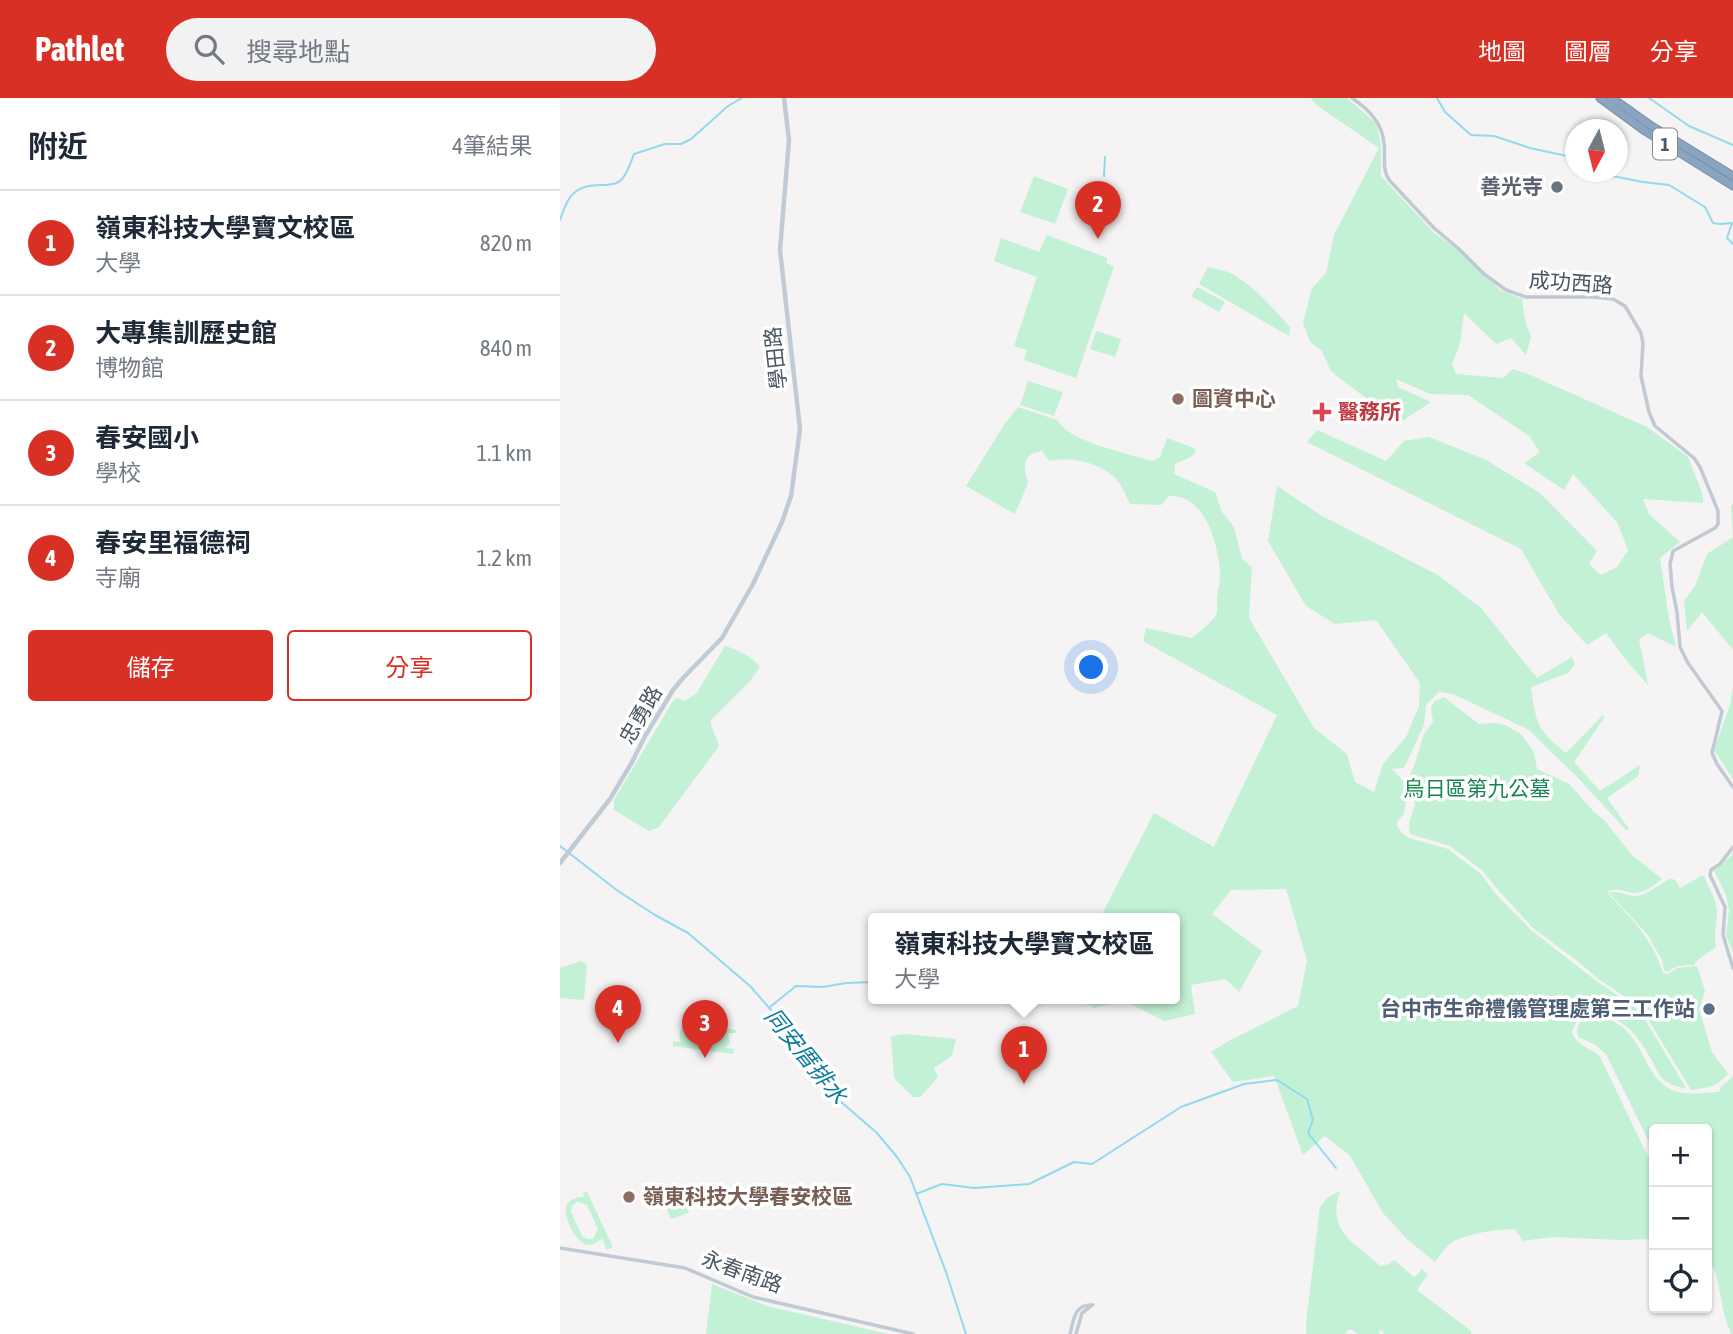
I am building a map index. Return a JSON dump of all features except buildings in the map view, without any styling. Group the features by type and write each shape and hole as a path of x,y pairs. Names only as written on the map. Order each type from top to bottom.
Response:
{"highway":[{"name":"1","path":"1600,98 1644,131 1733,186"},
{"name":"1","path":"1612,98 1650,125 1733,176"}],"main road":[{"name":"學田路","path":"743,604 787,512 799,448 799,416 780,250 789,140 784,98"},
{"name":"忠勇路","path":"560,863 610,799 673,690 717,643 743,604"}],"street":[{"name":"成功西路","path":"1352,98 1365,107 1378,122 1384,141 1384,169 1390,181 1434,228 1459,248 1484,274 1506,290 1526,297 1613,299 1625,306 1638,326 1643,343 1643,383 1655,426 1694,458 1718,511 1718,524 1715,528 1673,551 1670,564 1679,647 1722,711 1712,752 1733,787"},
{"path":"1733,847 1720,864 1711,870 1710,875 1726,907 1723,934 1733,968"},
{"name":"永春南路","path":"560,1248 685,1268 753,1297 913,1334"},
{"path":"1070,1334 1078,1309 1082,1305 1093,1305 1083,1314 1076,1334"}],"green space":[{"path":"1311,98 1347,98 1376,123 1381,144 1381,176 1434,233 1462,252 1500,290 1522,299 1531,337 1526,355 1511,338 1496,344 1464,313 1460,343 1452,364 1456,374 1503,378 1513,369 1528,374 1647,427 1688,457 1703,495 1703,503 1643,499 1649,514 1680,542 1660,558 1676,647 1648,633 1639,639 1648,685 1606,633 1587,645 1559,614 1521,549 1307,442 1317,430 1386,461 1404,441 1429,437 1486,460 1540,493 1597,551 1589,564 1601,575 1617,567 1628,550 1617,522 1573,474 1564,490 1524,463 1540,452 1529,436 1468,395 1430,394 1396,379 1398,387 1431,402 1399,423 1331,371 1322,351 1310,342 1303,323 1312,288 1326,273 1334,235 1379,148 1315,104"},
{"path":"1034,176 1068,189 1055,224 1020,212"},
{"path":"1047,235 1107,258 1107,263 1114,267 1076,378 1024,360 1027,350 1014,346 1037,277 994,261 1001,238 1039,252"},
{"path":"1208,267 1230,273 1255,290 1290,327 1289,336 1199,284"},
{"path":"1197,287 1225,302 1219,312 1191,296"},
{"path":"1096,331 1121,339 1115,357 1090,349"},
{"path":"1028,381 1063,392 1054,416 1020,405"},
{"path":"1018,407 1057,420 1064,428 1086,441 1153,461 1160,457 1167,438 1194,448 1196,451 1191,457 1175,464 1174,474 1215,492 1222,512 1234,527 1242,559 1252,567 1249,618 1314,728 1347,754 1355,782 1374,792 1383,764 1406,737 1419,706 1420,683 1376,620 1335,624 1306,606 1268,541 1277,486 1322,516 1438,575 1482,609 1537,678 1572,657 1575,665 1568,673 1531,687 1534,709 1544,732 1566,753 1603,715 1604,718 1574,762 1600,791 1640,765 1638,776 1607,798 1629,829 1626,830 1529,730 1453,694 1439,692 1426,705 1424,725 1404,768 1392,769 1408,786 1404,813 1396,824 1409,838 1448,849 1481,874 1494,892 1531,930 1640,1011 1686,1088 1673,1085 1662,1078 1636,1036 1617,1020 1584,1013 1572,1032 1580,1043 1599,1055 1649,1159 1649,1239 1553,1237 1523,1241 1515,1229 1501,1230 1454,1241 1435,1262 1408,1240 1383,1213 1350,1156 1325,1136 1303,1155 1274,1076 1233,1082 1211,1052 1298,1006 1307,960 1286,889 1231,890 1212,914 1262,951 1239,992 1225,979 1191,985 1195,1014 1164,1021 1131,1004 1180,1004 1180,913 1103,913 1154,813 1214,847 1277,715 1143,641 1146,628 1192,638 1209,624 1217,613 1220,573 1216,546 1207,522 1192,503 1181,497 1169,496 1161,505 1130,504 1120,484 1106,471 1078,461 1049,461 1042,451 1027,458 1025,472 1028,483 1015,514 966,486"},
{"path":"1733,504 1733,537 1731,506"},
{"path":"1733,537 1733,650 1702,612 1687,631 1684,601 1695,586 1707,554"},
{"path":"725,646 744,654 760,667 750,681 711,720 719,746 659,827 649,831 614,810 614,800 673,701 678,698 684,701 696,694"},
{"path":"1733,687 1733,779 1714,750 1730,705"},
{"name":"烏日區第九公墓","path":"1444,697 1479,724 1505,725 1521,734 1534,752 1537,769 1569,784 1604,820 1632,855 1662,879 1640,892 1608,891 1648,941 1663,973 1697,966 1705,991 1699,1009 1712,1052 1728,1074 1716,1084 1691,1090 1641,1008 1533,928 1483,871 1450,846 1410,834 1409,823 1415,805 1410,775 1424,734 1433,722 1431,708 1434,702"},
{"path":"1733,854 1733,953 1726,935 1729,910 1726,895 1714,871"},
{"path":"1704,876 1716,903 1716,947 1694,965 1677,966 1667,972 1647,934 1610,892 1638,896 1671,878 1680,888"},
{"path":"581,961 587,965 584,1000 560,998 560,968"},
{"path":"1087,1004 1109,1004 1095,1008"},
{"path":"1586,1016 1606,1018 1620,1025 1631,1036 1654,1074 1663,1084 1675,1091 1691,1094 1719,1092 1721,1086 1733,1076 1733,1334 1724,1314 1716,1273 1712,1266 1712,1124 1649,1124 1649,1142 1606,1054 1594,1044 1578,1037 1577,1031"},
{"path":"686,1023 736,1030 736,1033 728,1033 730,1043 726,1048 734,1049 733,1054 673,1046 673,1041 681,1042 680,1032"},
{"path":"906,1034 956,1039 952,1056 934,1068 938,1077 920,1097 913,1097 894,1078 891,1036"},
{"path":"587,1191 613,1247 607,1250 602,1238 591,1245 582,1243 569,1224 567,1205 572,1200 584,1197 583,1193","holes":["579,1202 587,1205 598,1229 593,1239 582,1236 571,1212 572,1206"]},
{"path":"1339,1191 1337,1217 1345,1235 1380,1266 1394,1260 1414,1277 1421,1269 1428,1274 1417,1290 1471,1331 1471,1334 1384,1334 1379,1330 1380,1334 1358,1334 1347,1330 1346,1334 1306,1334 1320,1207 1327,1198"},
{"path":"692,1192 688,1213 671,1219 665,1204"},
{"path":"712,1284 767,1306 888,1334 706,1334"}],"waterway":[{"name":"同安厝排水","path":"560,220 568,200 578,190 618,182 626,173 634,154 665,144 681,144 691,139 728,106 742,98"},
{"path":"1437,98 1445,112 1471,135 1494,136 1565,156"},
{"path":"1649,98 1689,126 1733,145"},
{"path":"1104,176 1105,157"},
{"path":"1628,179 1669,185 1705,207 1713,223 1732,223 1727,238 1733,244"},
{"name":"同安厝排水","path":"560,846 618,891 688,933 750,986 778,1018 840,1101 877,1133 897,1157 910,1177 966,1334"},
{"path":"770,1007 796,986 823,987 868,982"},
{"path":"916,1194 942,1184 974,1188 1029,1184 1074,1162 1092,1164 1181,1107 1244,1084 1277,1080 1307,1099 1313,1120 1308,1133 1336,1168"}],"place":[{"name":"善光寺","path":"1557,187"},
{"name":"大專集訓歷史館","path":"1098,239"},
{"name":"圖資中心","path":"1178,399"},
{"name":"醫務所","path":"1322,412"},
{"name":"台中市生命禮儀管理處第三工作站","path":"1709,1009"},
{"name":"春安里福德祠","path":"618,1043"},
{"name":"春安國小","path":"705,1058"},
{"name":"嶺東科技大學寶文校區","path":"1024,1084"},
{"name":"嶺東科技大學春安校區","path":"629,1197"}]}
